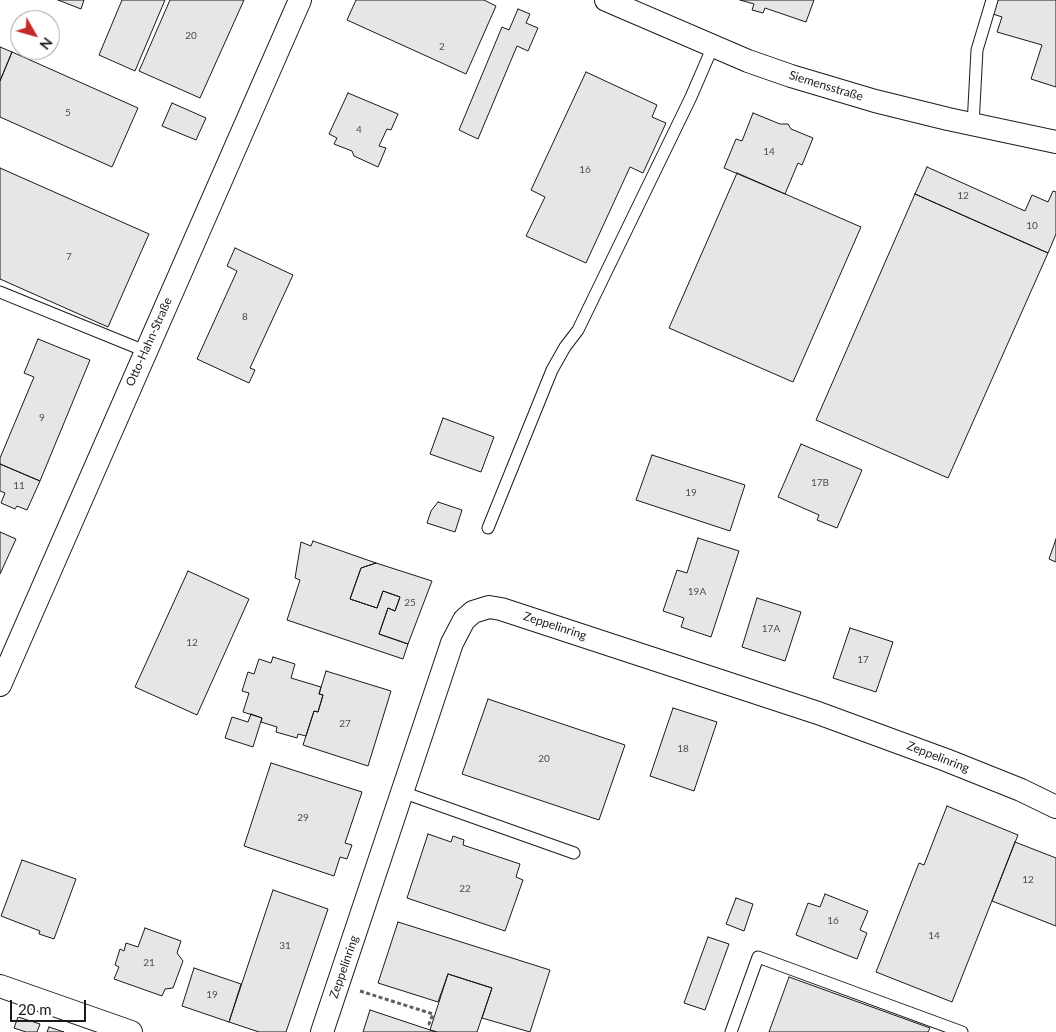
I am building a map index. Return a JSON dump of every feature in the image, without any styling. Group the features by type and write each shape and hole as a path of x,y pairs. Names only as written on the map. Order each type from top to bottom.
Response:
{"street":[{"name":"Otto-Hahn-Straße","path":"0,685 300,0"},
{"name":"Siemensstraße","path":"606,0 748,61 824,86 973,125 1056,142"},
{"name":"Zeppelinring","path":"322,1032 452,643 464,620 473,612 489,607 501,609 818,713 946,760 1021,790 1056,807"},
{"path":"0,986 131,1032"}],"lane":[{"path":"973,125 977,50 992,0"},
{"path":"488,528 552,370 565,347 578,330 691,97 713,46"},
{"path":"0,292 146,351"},
{"path":"402,792 574,853"},
{"path":"731,1032 758,957 962,1032"}],"path":[{"path":"338,984 433,1014 429,1024 432,1025"}],"building":[{"path":"58,0 84,0 81,9"},
{"path":"122,0 165,0 135,71 99,55"},
{"path":"170,0 244,0 200,98 139,71"},
{"path":"356,0 484,0 496,6 466,74 347,20"},
{"path":"740,0 814,0 806,22 765,8 763,13 752,10 754,4"},
{"path":"998,0 1056,0 1056,87 1031,79 1042,45 997,32 1002,17 993,14"},
{"path":"518,9 530,14 526,23 538,28 528,51 517,46 478,139 459,130 502,27 509,30"},
{"path":"0,47 10,51 10,57 0,81"},
{"path":"10,57 10,60 30,60 138,108 112,167 0,117 0,81"},
{"path":"586,72 657,105 652,117 666,123 643,173 630,167 586,263 526,236 545,197 531,190"},
{"path":"348,93 398,114 391,130 387,129 379,146 386,148 378,167 354,156 352,151 334,144 337,138 329,134"},
{"path":"172,103 206,118 196,140 162,126"},
{"path":"753,113 780,124 788,124 791,129 813,138 802,165 798,163 785,194 724,168 736,139 742,141"},
{"path":"927,167 1025,211 1032,195 1048,202 1053,191 1056,192 1056,234 1048,253 915,194"},
{"path":"0,168 149,234 108,327 0,279"},
{"path":"737,173 861,227 793,382 669,328"},
{"path":"915,194 1048,253 948,478 816,420"},
{"path":"235,248 293,275 250,368 255,370 249,383 197,359 237,271 227,266"},
{"path":"38,339 90,360 40,481 0,464 0,458 34,377 24,373"},
{"path":"443,418 494,437 481,472 430,454"},
{"path":"801,444 862,470 837,528 817,520 819,515 778,497"},
{"path":"652,455 745,485 730,531 636,500"},
{"path":"0,464 40,481 27,510 17,506 15,509 1,503 5,493 0,491"},
{"path":"438,502 462,510 455,532 427,523 431,511"},
{"path":"0,532 16,539 0,574"},
{"path":"698,538 739,551 711,637 681,627 684,618 663,611 677,570 687,573"},
{"path":"1056,539 1056,562 1049,559"},
{"path":"313,541 376,563 361,568 350,599 377,608 383,591 400,597 395,611 388,608 379,634 408,644 403,659 287,620 300,580 295,578 301,542 311,546"},
{"path":"376,563 432,581 408,644 379,634 388,608 395,611 400,597 383,591 377,608 350,599 361,568"},
{"path":"188,571 249,599 197,715 135,687"},
{"path":"757,598 801,612 785,661 742,647"},
{"path":"850,628 893,642 876,692 833,678"},
{"path":"273,657 295,664 291,678 321,687 319,694 323,695 318,712 314,711 306,736 298,734 297,738 276,732 277,727 261,722 262,718 243,712 249,693 242,691 248,672 254,674 259,659 271,663"},
{"path":"326,671 391,691 368,766 303,745 314,711 318,712 323,695 319,694"},
{"path":"488,699 625,745 599,820 462,774"},
{"path":"673,708 717,722 694,791 650,776"},
{"path":"251,714 262,718 253,747 225,738 232,717 248,722"},
{"path":"271,763 362,792 345,843 352,845 347,859 340,857 334,876 244,846"},
{"path":"947,806 1018,835 952,1002 876,972 919,863 924,865"},
{"path":"428,834 451,842 453,836 464,840 463,845 520,864 516,877 523,880 505,931 407,898"},
{"path":"1015,842 1056,858 1056,926 992,901"},
{"path":"22,860 76,879 54,939 39,934 40,931 1,916"},
{"path":"273,890 328,909 286,1032 259,1032 229,1022"},
{"path":"825,894 868,911 860,930 867,933 857,959 796,935 808,903 820,907"},
{"path":"736,898 753,904 744,931 726,924"},
{"path":"398,922 550,970 530,1032 482,1018 492,988 448,974 438,1002 378,983"},
{"path":"145,928 181,941 177,953 183,961 173,988 165,989 162,996 114,979 119,967 115,965 120,949 124,951 126,943 138,947"},
{"path":"708,937 729,944 705,1010 684,1003"},
{"path":"194,968 241,984 229,1022 182,1006"},
{"path":"448,974 492,988 477,1032 437,1032 430,1030"},
{"path":"789,977 930,1028 928,1032 769,1032"},
{"path":"370,1010 430,1030 437,1032 363,1032"},
{"path":"18,1017 40,1024 37,1032 26,1032 14,1028"},
{"path":"49,1027 64,1032 47,1032"}]}
